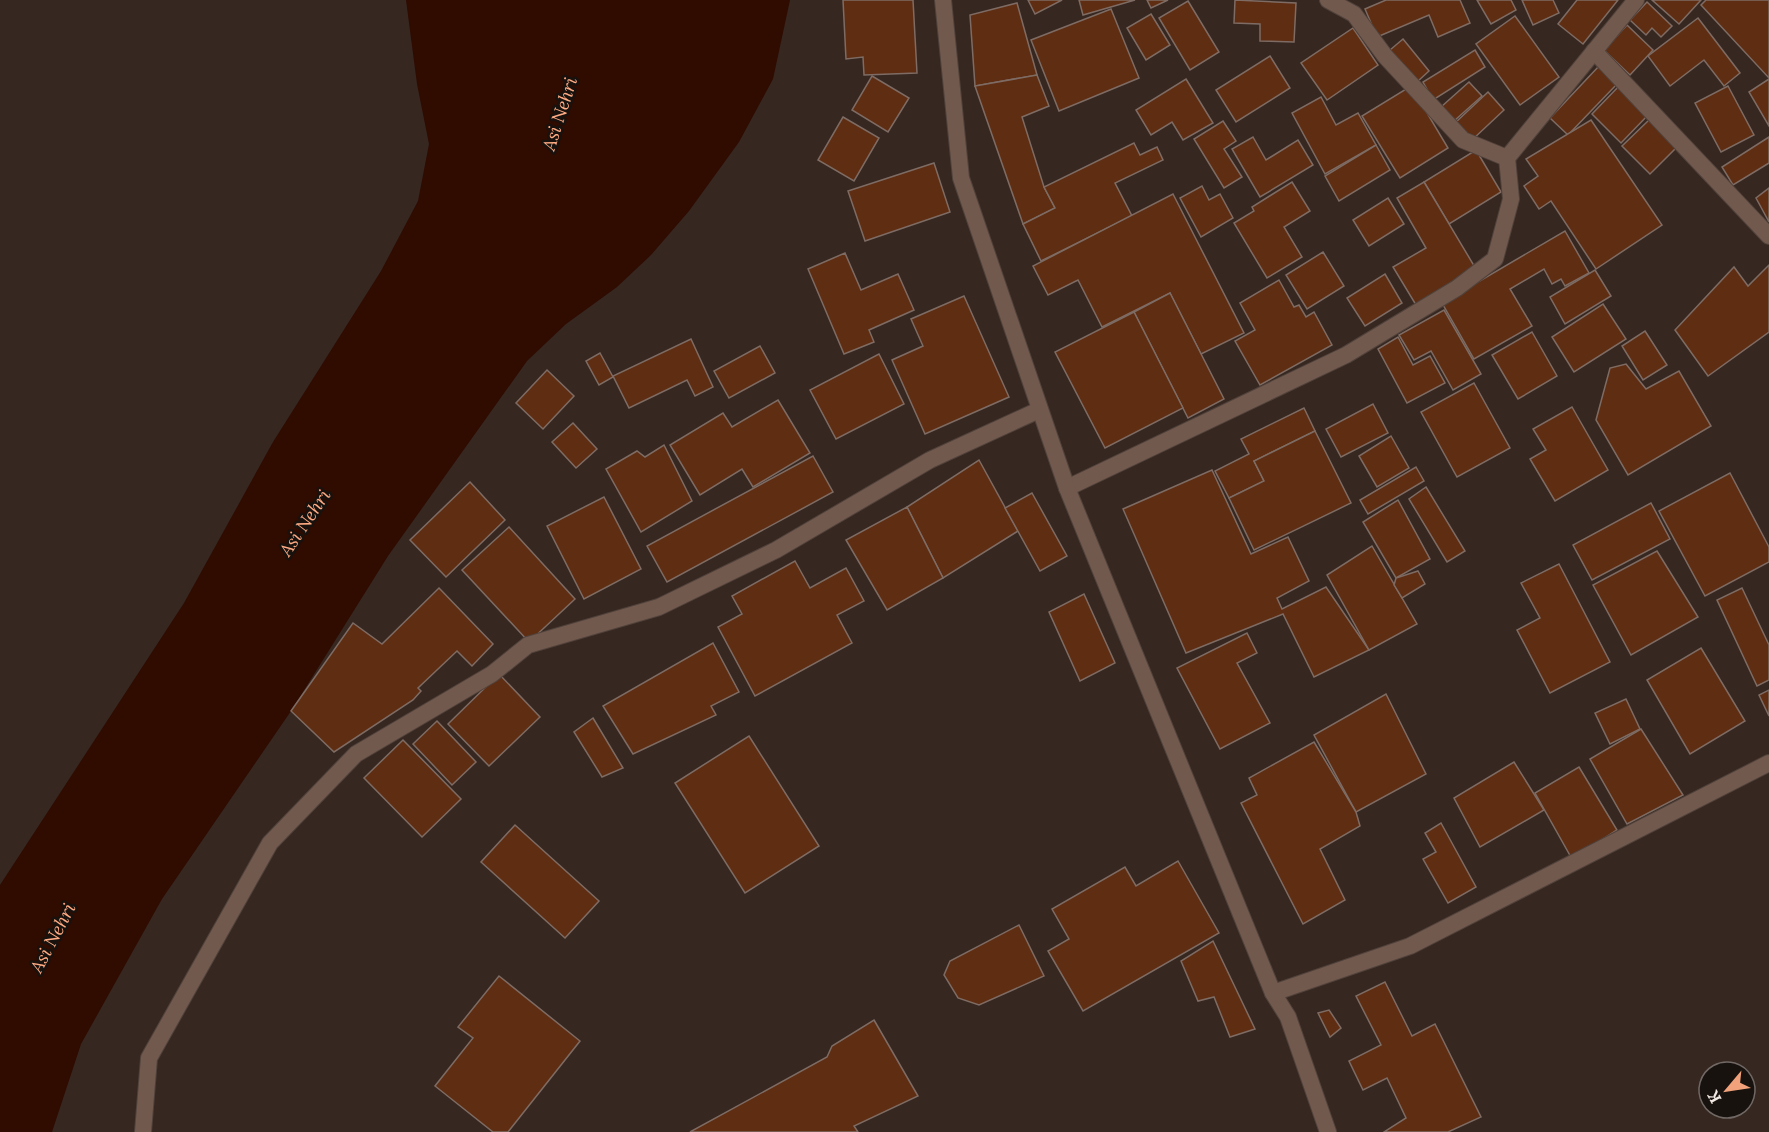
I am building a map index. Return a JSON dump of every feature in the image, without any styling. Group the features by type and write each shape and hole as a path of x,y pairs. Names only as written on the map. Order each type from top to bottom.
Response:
{"street":[{"path":"943,0 961,178 1039,410 1067,488 1274,993 1288,1017 1328,1132"},
{"path":"1328,0 1354,14 1385,56 1463,140 1507,158"},
{"path":"1067,488 1346,355 1465,283 1496,259 1511,199 1507,158 1636,0"},
{"path":"1594,51 1769,236"},
{"path":"143,1132 150,1058 270,843 356,754 492,674 528,645 659,607 776,550 930,460 1039,410"},
{"path":"1274,993 1410,946 1769,763"}],"water":[{"name":"Asi Nehri","path":"406,0 790,0 773,79 739,142 689,211 651,255 617,287 566,324 527,361 388,556 291,711 162,899 81,1044 52,1132 0,1132 0,885 184,603 273,442 381,271 418,201 429,144 417,84"}],"building":[{"path":"843,0 913,0 917,73 864,75 863,57 846,59"},
{"path":"1028,0 1062,0 1035,14"},
{"path":"1079,0 1135,0 1083,15"},
{"path":"1147,0 1168,0 1151,8"},
{"path":"1235,0 1296,3 1294,42 1260,41 1260,24 1234,23"},
{"path":"1386,0 1460,0 1470,23 1438,37 1429,15 1377,37 1365,9"},
{"path":"1477,0 1511,0 1516,10 1491,24"},
{"path":"1522,0 1553,0 1559,13 1533,25"},
{"path":"1577,0 1618,0 1583,44 1558,24"},
{"path":"1652,0 1701,0 1679,24"},
{"path":"1706,0 1769,0 1769,78 1701,5"},
{"path":"1188,1 1219,52 1190,70 1159,18"},
{"path":"1647,2 1672,26 1661,37 1652,28 1646,35 1630,20"},
{"path":"1017,3 1037,75 975,86 970,15"},
{"path":"1111,9 1139,78 1059,111 1031,40"},
{"path":"1151,14 1170,45 1146,60 1127,28"},
{"path":"1515,16 1559,77 1520,105 1476,44"},
{"path":"1698,18 1740,73 1724,86 1704,60 1670,86 1648,56"},
{"path":"1627,25 1653,50 1630,75 1604,50"},
{"path":"1353,28 1378,65 1327,100 1301,63"},
{"path":"1403,39 1429,71 1417,82 1390,50"},
{"path":"1475,50 1485,67 1433,100 1423,82"},
{"path":"1270,56 1290,88 1236,122 1216,90"},
{"path":"1599,66 1617,84 1568,135 1550,118"},
{"path":"1037,75 1049,106 1022,117 1044,187 1055,208 1023,224 975,86"},
{"path":"872,76 909,98 888,132 852,110"},
{"path":"1186,79 1213,123 1183,140 1172,122 1151,135 1136,110"},
{"path":"1769,79 1769,126 1749,92"},
{"path":"1469,82 1482,96 1454,121 1441,107"},
{"path":"1620,85 1649,114 1621,143 1592,114"},
{"path":"1411,86 1448,148 1400,178 1362,116"},
{"path":"1728,86 1754,135 1721,152 1695,103"},
{"path":"1488,92 1504,110 1472,140 1456,122"},
{"path":"1321,97 1336,125 1358,113 1376,145 1325,174 1292,113"},
{"path":"843,117 879,138 854,181 818,160"},
{"path":"1591,120 1662,225 1596,269 1551,201 1539,209 1524,186 1538,176 1526,159"},
{"path":"1649,120 1677,147 1650,174 1622,146"},
{"path":"1223,121 1236,141 1224,149 1242,177 1224,188 1194,139"},
{"path":"1253,137 1266,160 1298,140 1313,165 1260,197 1232,149"},
{"path":"1769,137 1769,163 1733,185 1722,167"},
{"path":"1134,143 1140,155 1157,147 1163,160 1115,183 1132,216 1041,261 1023,224 1055,208 1044,187"},
{"path":"1376,145 1390,170 1339,201 1325,176"},
{"path":"1476,150 1501,192 1449,224 1424,182"},
{"path":"934,163 950,212 865,241 848,191"},
{"path":"1292,182 1310,211 1284,227 1302,257 1267,278 1234,223 1254,211 1252,207"},
{"path":"1424,182 1476,269 1416,305 1393,267 1426,248 1397,198"},
{"path":"1202,186 1209,200 1220,194 1233,218 1201,237 1180,198"},
{"path":"1769,188 1769,222 1756,198"},
{"path":"1173,194 1244,333 1201,354 1170,293 1102,327 1078,280 1048,295 1033,266"},
{"path":"1388,198 1404,224 1369,246 1353,220"},
{"path":"1565,231 1589,273 1565,286 1561,279 1552,284 1544,269 1510,289 1532,326 1474,359 1442,303"},
{"path":"1323,252 1344,286 1307,309 1286,275"},
{"path":"845,253 861,290 898,274 914,310 869,330 874,342 844,354 808,269"},
{"path":"1769,265 1769,332 1708,376 1675,330 1734,267 1748,286"},
{"path":"1595,270 1611,296 1565,324 1550,297"},
{"path":"1385,274 1402,303 1365,326 1347,298"},
{"path":"1279,280 1294,307 1299,305 1306,317 1314,312 1332,345 1260,385 1235,341 1255,330 1240,303"},
{"path":"1170,293 1224,399 1188,418 1134,312"},
{"path":"964,296 1009,397 925,434 892,360 923,346 911,319"},
{"path":"1603,304 1626,339 1574,372 1552,337"},
{"path":"1444,310 1481,374 1453,390 1431,351 1414,360 1399,335"},
{"path":"1134,312 1183,408 1105,448 1055,352"},
{"path":"1645,331 1667,365 1643,380 1622,346"},
{"path":"1532,332 1557,376 1518,399 1492,355"},
{"path":"1398,337 1413,365 1430,356 1445,383 1407,403 1378,349"},
{"path":"691,339 713,387 695,396 687,380 629,408 613,376"},
{"path":"760,346 775,373 729,398 714,371"},
{"path":"600,353 613,377 599,385 586,361"},
{"path":"879,354 904,404 836,439 810,390"},
{"path":"1626,364 1646,389 1679,371 1711,426 1628,475 1596,420 1610,368"},
{"path":"547,370 574,396 543,429 516,403"},
{"path":"1474,383 1510,448 1457,477 1421,412"},
{"path":"778,400 810,453 753,487 742,469 700,495 670,445 723,413 732,427"},
{"path":"1373,404 1388,433 1341,457 1326,429"},
{"path":"1572,407 1608,470 1555,501 1530,459 1546,450 1533,429"},
{"path":"1304,408 1315,431 1254,461 1264,481 1229,498 1215,471 1249,454 1241,439"},
{"path":"573,423 597,449 576,468 552,442"},
{"path":"1315,431 1351,503 1254,550 1229,498 1264,481 1254,461"},
{"path":"1391,436 1409,468 1377,487 1359,456"},
{"path":"664,445 692,501 641,532 606,469 637,451 645,457"},
{"path":"813,456 833,492 667,582 647,546"},
{"path":"979,460 1018,531 943,578 907,507"},
{"path":"1416,467 1424,481 1368,514 1360,500"},
{"path":"1212,470 1251,554 1288,537 1309,581 1277,598 1282,609 1326,587 1369,650 1314,677 1283,614 1186,653 1123,509"},
{"path":"1730,473 1769,547 1769,562 1705,596 1659,511"},
{"path":"470,482 505,520 446,577 410,540"},
{"path":"1426,487 1465,551 1447,562 1409,499"},
{"path":"1032,493 1067,556 1040,571 1005,508"},
{"path":"604,497 641,569 584,599 547,526"},
{"path":"1398,500 1430,559 1396,578 1363,522"},
{"path":"1651,503 1670,539 1592,580 1573,545"},
{"path":"907,507 943,578 887,610 846,540"},
{"path":"509,527 575,599 529,642 462,570"},
{"path":"1372,546 1417,624 1369,650 1327,575"},
{"path":"1657,551 1698,617 1631,655 1593,585"},
{"path":"795,561 810,588 846,568 864,601 837,615 852,643 755,696 718,627 742,614 732,596"},
{"path":"1559,564 1610,662 1550,693 1517,630 1540,618 1521,583"},
{"path":"1418,571 1425,584 1402,598 1394,585 1396,578"},
{"path":"439,588 493,644 472,666 457,651 418,688 421,691 413,700 334,752 291,711 353,623 382,644"},
{"path":"1742,588 1769,645 1769,680 1757,686 1717,600"},
{"path":"1084,594 1115,663 1080,681 1049,612"},
{"path":"1247,633 1257,653 1237,663 1270,723 1220,749 1177,668"},
{"path":"713,643 739,692 711,706 716,715 633,754 603,706"},
{"path":"1701,648 1745,721 1690,754 1647,680"},
{"path":"499,674 540,717 489,766 448,724"},
{"path":"1769,690 1769,716 1759,695"},
{"path":"1386,694 1426,774 1356,812 1314,735"},
{"path":"1626,699 1640,729 1610,744 1595,713"},
{"path":"593,718 623,768 602,777 574,732"},
{"path":"437,721 476,762 452,785 413,744"},
{"path":"1641,729 1683,795 1627,824 1590,759"},
{"path":"749,736 819,846 745,893 675,783"},
{"path":"403,740 461,799 422,837 364,778"},
{"path":"1314,742 1356,812 1360,826 1320,849 1345,900 1303,924 1241,803 1257,795 1249,778"},
{"path":"1514,762 1544,810 1480,847 1454,798"},
{"path":"1579,767 1617,830 1572,859 1535,793"},
{"path":"1441,823 1476,887 1448,903 1423,859 1436,852 1425,833"},
{"path":"515,825 599,901 565,938 481,862"},
{"path":"1178,861 1219,933 1083,1011 1048,951 1069,939 1052,909 1125,867 1136,886"},
{"path":"1019,925 1044,976 979,1005 958,998 944,975 950,961"},
{"path":"1213,941 1255,1029 1230,1037 1214,997 1198,1001 1181,961"},
{"path":"499,976 580,1041 508,1132 493,1132 435,1086 473,1038 458,1027"},
{"path":"1385,982 1412,1036 1435,1024 1481,1117 1448,1132 1384,1132 1406,1118 1387,1078 1363,1090 1349,1061 1381,1045 1356,996"},
{"path":"1329,1010 1341,1028 1330,1037 1318,1013"},
{"path":"874,1020 918,1096 854,1126 858,1132 690,1132 827,1057 832,1046"}]}
